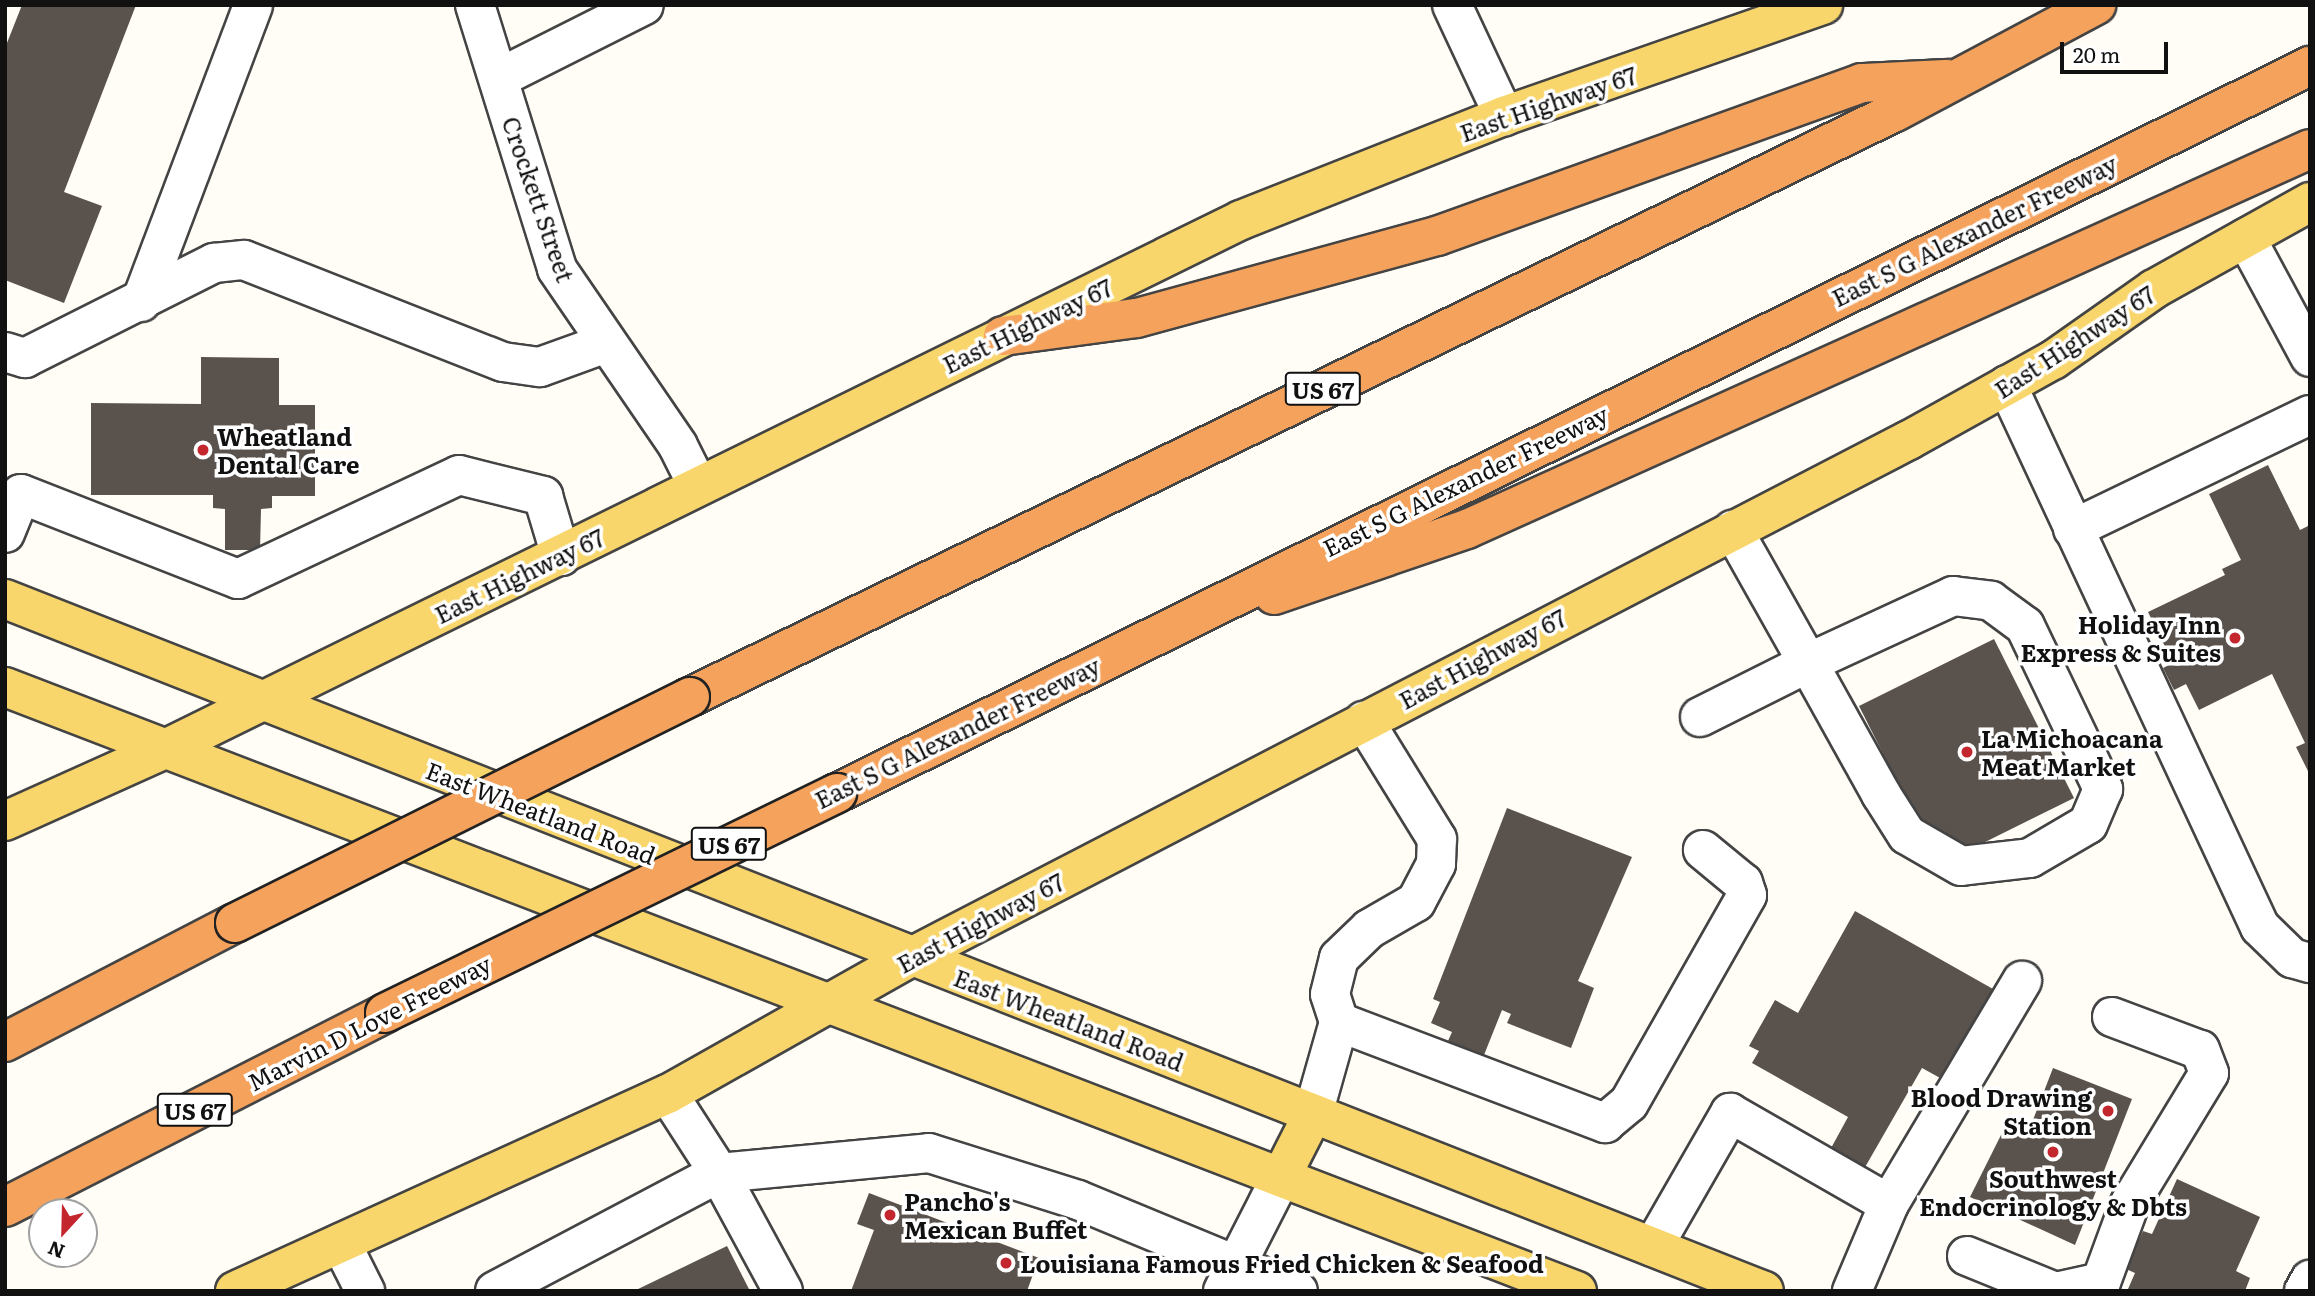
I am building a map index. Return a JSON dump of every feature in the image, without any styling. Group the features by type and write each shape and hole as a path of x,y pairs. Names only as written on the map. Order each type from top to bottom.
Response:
{"highway":[{"name":"US 67","path":"5,1042 433,824 1956,78 2096,5"},
{"name":"East S G Alexander Freeway","path":"621,895 837,793 1172,625 2310,66"},
{"path":"1003,336 1137,318 1437,236 1862,83 1956,78"},
{"path":"1172,625 1467,529 2310,149"},
{"name":"Marvin D Love Freeway","path":"5,1207 621,895"}],"main road":[{"name":"East Highway 67","path":"256,701 561,556 1241,220 1504,116 1823,5"},
{"name":"East Highway 67","path":"832,1002 911,957 2007,385 2246,238 2310,202"},
{"name":"East Wheatland Road","path":"5,599 256,701 1764,1291"},
{"path":"5,687 1282,1175 1571,1290"},
{"path":"5,821 164,749 256,701"},
{"path":"235,1291 668,1094 832,1002"},
{"path":"1282,1175 1313,1114"}],"street":[{"path":"141,302 253,5"},
{"name":"Crockett Street","path":"475,5 557,269 604,344 678,446 698,486"},
{"path":"499,78 644,5"},
{"path":"1452,5 1504,116"},
{"path":"2246,238 2310,357"},
{"path":"5,352 25,358 214,263 244,260 503,362 540,367 604,344"},
{"path":"2007,385 2260,927 2292,958 2310,963"},
{"path":"2073,528 2310,415"},
{"path":"5,533 21,494 238,579 459,475 543,496 561,556"},
{"path":"1700,718 1808,663 1953,596 1991,601 2025,626 2103,789 2088,824 2030,858 1961,866 1917,841 1894,814 1808,663 1732,530"},
{"path":"1313,1114 1339,1022 1330,995 1339,958 1369,929 1416,902 1436,864 1437,839 1364,721"},
{"path":"1339,1022 1605,1122 1629,1102 1747,895 1743,883 1703,850"},
{"path":"1852,1291 1889,1204 2022,981"},
{"path":"2060,1291 2105,1287 2130,1203 2209,1073 2200,1050 2112,1017"},
{"path":"668,1094 719,1173 783,1291"},
{"path":"1653,1247 1730,1113 1889,1204"},
{"path":"495,1291 719,1173 929,1153 1078,1200 1230,1278 1298,1291"},
{"path":"1230,1278 1282,1175"},
{"path":"341,1243 365,1291"},
{"path":"1967,1256 2053,1291"},
{"path":"2304,1291 2310,1280"}],"building":[{"path":"22,5 136,5 64,192 102,206 64,303 5,280 5,48"},
{"name":"Wheatland Dental Care","path":"201,357 279,358 279,405 315,405 315,496 272,496 272,508 261,509 260,550 225,550 225,509 213,508 213,495 91,495 91,403 201,404"},
{"name":"Holiday Inn Express & Suites","path":"2268,465 2300,530 2310,525 2310,775 2296,747 2305,743 2272,674 2199,710 2186,684 2174,690 2163,668 2173,663 2148,612 2225,575 2222,569 2241,560 2209,494"},
{"name":"La Michoacana Meat Market","path":"1994,639 2074,798 1965,852 1924,835 1859,706"},
{"path":"1507,808 1632,857 1578,981 1594,988 1571,1048 1507,1023 1511,1014 1502,1010 1484,1055 1448,1041 1452,1032 1431,1023 1440,1002 1433,999"},
{"path":"1855,911 1993,989 1942,1079 1922,1068 1864,1169 1830,1150 1848,1117 1752,1063 1759,1051 1749,1046 1775,1000 1798,1013"},
{"name":"Southwest Endocrinology & Dbts","path":"2053,1068 2132,1099 2075,1245 1970,1197 2006,1125 2028,1133"},
{"path":"2177,1179 2260,1217 2236,1271 2250,1278 2245,1291 2128,1289 2135,1273 2126,1269 2143,1231 2152,1234"},
{"path":"869,1193 1039,1258 1027,1291 851,1291 874,1230 857,1224"},
{"path":"727,1246 750,1291 634,1291"}],"place":[{"name":"Wheatland Dental Care","path":"203,450"},
{"name":"Holiday Inn Express & Suites","path":"2235,638"},
{"name":"La Michoacana Meat Market","path":"1967,752"},
{"name":"Blood Drawing Station","path":"2108,1111"},
{"name":"Southwest Endocrinology & Dbts","path":"2053,1152"},
{"name":"Pancho's Mexican Buffet","path":"890,1215"},
{"name":"Louisiana Famous Fried Chicken & Seafood","path":"1006,1263"}]}
